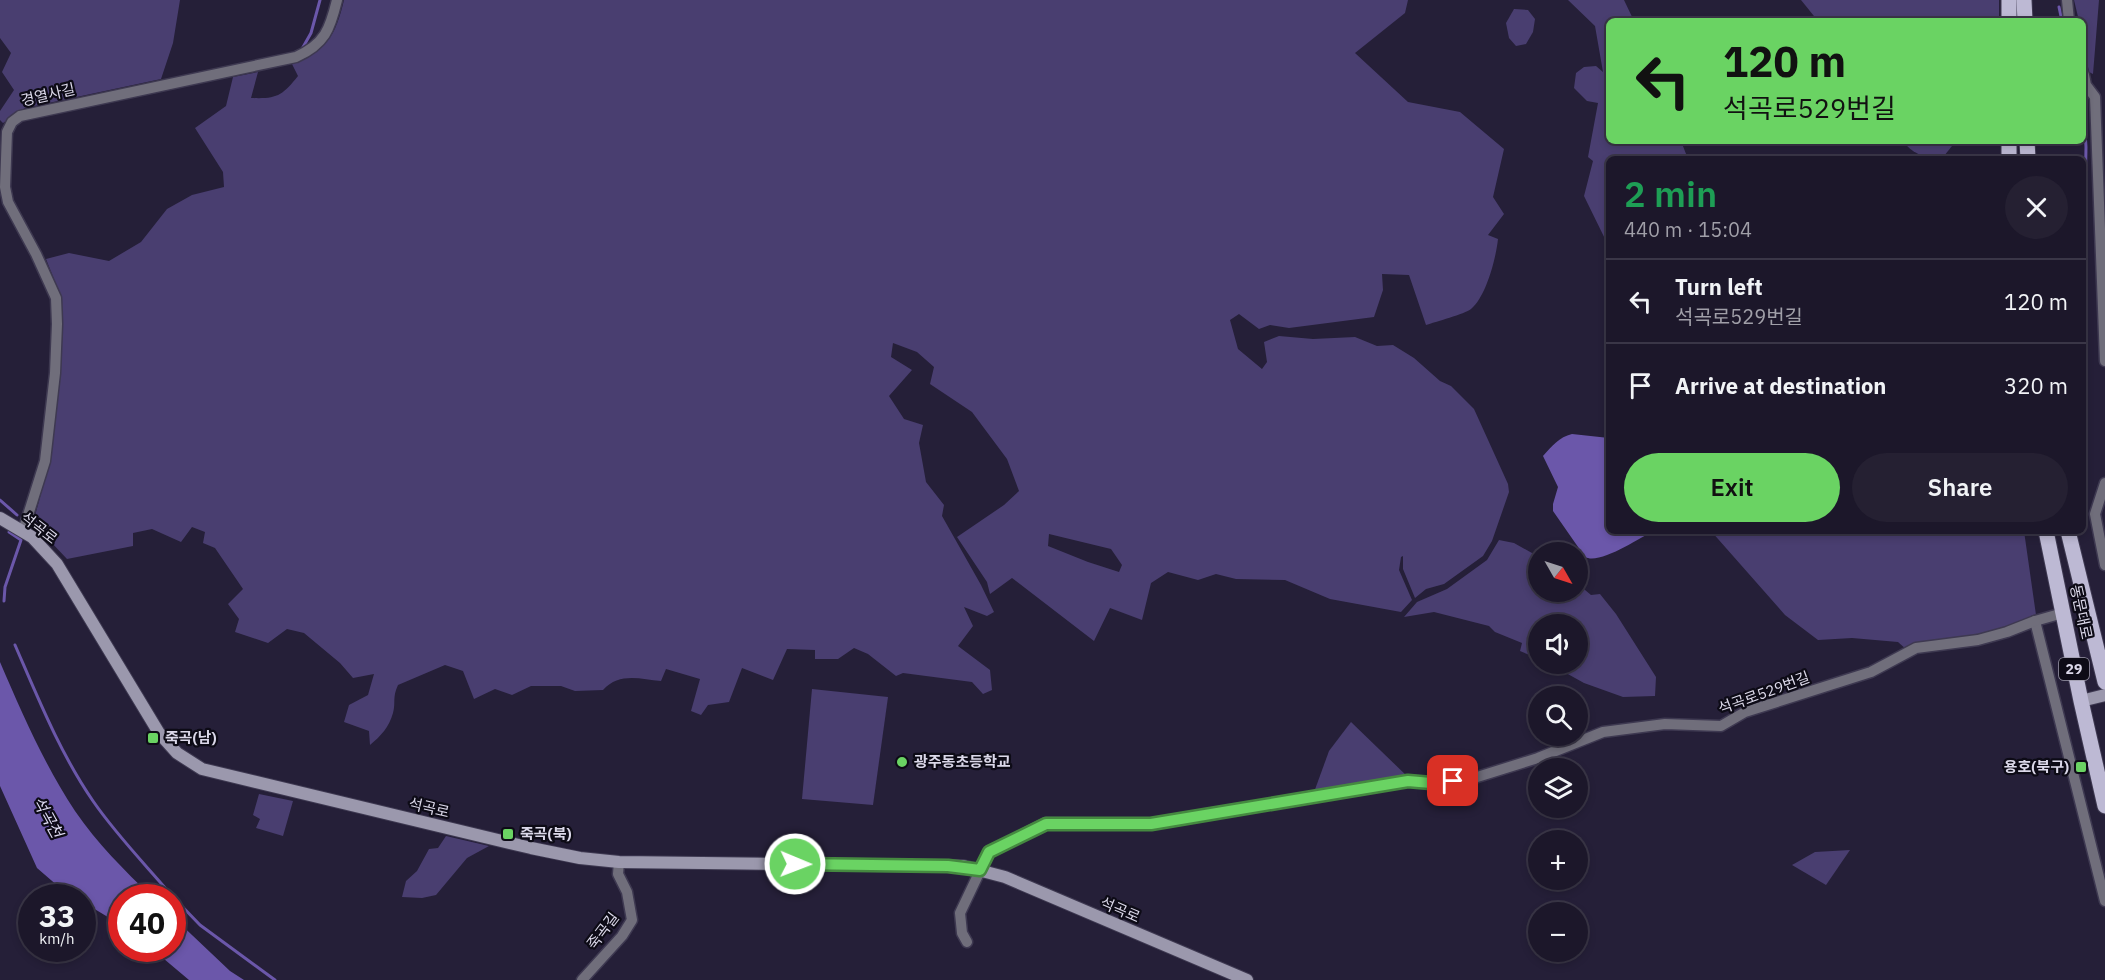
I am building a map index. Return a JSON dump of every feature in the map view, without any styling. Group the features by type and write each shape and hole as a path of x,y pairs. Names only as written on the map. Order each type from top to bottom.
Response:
{"main road":[{"path":"2009,0 2009,18"},
{"path":"2024,0 2025,18"},
{"name":"동문대로","path":"2047,534 2080,701 2105,806"},
{"name":"동문대로","path":"2069,534 2105,681"}],"street":[{"name":"경열사길","path":"23,531 45,461 55,373 57,324 56,298 8,202 5,187 5,156 7,132 12,122 20,116 296,57 307,52 322,40 330,27 337,0"},
{"path":"2067,0 2070,18"},
{"path":"2086,85 2095,97 2105,361"},
{"path":"2105,483 2095,514 2105,565"},
{"name":"석곡로","path":"0,518 39,543 57,564 159,733 177,753 202,769 580,858 619,861 948,866 980,870 1005,877 1247,980"},
{"name":"석곡로529번길","path":"980,870 989,852 1046,824 1151,824 1408,781 1431,783 1474,778 1538,758 1603,732 1665,724 1721,726 1745,712 1871,672 1916,648 1978,640 2062,613"},
{"path":"2036,621 2105,901"},
{"path":"2080,701 2105,695"},
{"name":"죽곡길","path":"582,980 622,936 632,920 627,892 618,874 619,861"},
{"path":"967,942 962,933 960,913 980,870"}],"shaded area":[{"path":"0,0 180,0 173,43 161,79 25,108 3,123 0,120 0,111 14,90 2,72 11,53 0,38"},
{"path":"344,0 1408,0 1405,13 1355,53 1408,102 1460,112 1504,149 1493,197 1504,214 1488,235 1498,239 1493,266 1481,296 1468,311 1426,325 1409,275 1382,274 1383,290 1374,317 1289,328 1270,325 1259,329 1239,314 1230,320 1238,349 1262,369 1267,362 1264,342 1279,336 1313,339 1355,337 1377,346 1393,345 1414,358 1440,381 1451,386 1474,409 1508,484 1509,492 1492,541 1483,556 1444,584 1426,589 1415,598 1403,569 1403,556 1401,557 1399,570 1412,600 1401,612 1330,599 1285,580 1236,579 1216,574 1198,580 1168,572 1151,583 1142,620 1110,608 1094,641 1012,578 990,594 987,582 957,537 1004,505 1019,491 1007,459 972,412 930,384 934,367 917,352 893,343 891,357 912,370 889,396 904,419 923,425 919,443 926,482 944,505 942,516 994,612 987,616 964,607 973,626 958,646 990,670 992,690 983,694 972,682 903,673 896,676 868,654 854,648 838,659 815,659 815,650 787,649 773,680 742,668 729,702 708,705 701,715 691,711 700,679 666,669 661,681 623,679 609,684 603,690 575,691 561,686 531,686 512,695 495,689 474,699 463,671 445,665 398,685 389,723 370,745 369,731 344,722 349,705 368,695 374,674 353,678 340,663 304,633 287,629 268,643 235,632 239,619 228,604 243,589 215,548 203,543 205,532 192,527 181,542 152,529 133,533 133,546 67,559 33,523 49,464 60,374 63,325 61,297 46,259 69,253 109,261 141,242 167,209 192,195 224,187 223,172 195,128 226,106 233,77 258,72 251,98 273,97 288,88 298,76 292,64 314,52 328,40 337,23","holes":["1049,534 1111,549 1122,565 1119,572 1048,546"]},
{"path":"1568,0 1624,0 1633,18 1606,18 1606,144 1682,144 1687,156 1606,156 1606,241 1584,196 1593,161 1588,157 1598,103 1587,101 1574,88 1576,73 1584,67 1596,66 1603,72 1595,26"},
{"path":"1801,0 1999,0 1999,18 1816,18"},
{"path":"2074,0 2099,0 2093,74 2089,72 2086,56 2086,18 2078,18"},
{"path":"1514,9 1528,10 1535,19 1533,32 1526,44 1516,46 1509,38 1506,23"},
{"path":"1905,144 1954,144 1944,156 1926,156 1912,150"},
{"path":"1714,534 2024,534 2036,615 2008,627 1970,637 1923,642 1907,650 1898,642 1852,638 1818,640 1785,615"},
{"path":"1499,540 1514,543 1528,551 1528,602 1588,602 1588,592 1591,595 1600,594 1616,614 1656,677 1655,696 1623,697 1584,683 1568,674 1588,674 1588,614 1528,614 1528,654 1520,651 1522,643 1495,632 1489,626 1434,612 1404,617 1417,602 1447,589 1487,560"},
{"path":"812,689 888,697 873,805 802,799"},
{"path":"1351,722 1410,779 1313,795 1329,751"},
{"path":"259,794 293,801 283,836 256,828 260,819 253,815"},
{"path":"446,836 489,846 467,858 436,895 422,898 402,897 406,881 417,871 429,849 438,848"},
{"path":"1850,850 1826,885 1792,865 1815,852"}],"water":[{"path":"1572,434 1606,438 1606,534 1649,534 1620,550 1600,557 1588,557 1588,542 1575,542 1553,511 1558,487 1543,456 1559,440"},
{"name":"석곡천","path":"0,662 43,757 75,811 102,845 139,884 108,884 108,917 96,910 96,884 56,884 37,868 0,786"},
{"path":"186,929 230,971 244,980 189,980 168,962 186,962"}],"waterway":[{"path":"302,49 311,33 320,0"},
{"path":"2059,7 2061,18"},
{"path":"2086,144 2086,156"},
{"path":"0,500 17,515"},
{"path":"4,601 5,587 21,540 9,532"},
{"path":"15,645 50,725 81,783 110,824 162,884"},
{"path":"186,910 200,925 275,980"}],"place":[{"name":"죽곡(남)","path":"153,738"},
{"name":"광주동초등학교","path":"902,762"},
{"name":"용호(북구)","path":"2081,767"},
{"name":"죽곡(북)","path":"508,834"}],"route":[{"path":"795,864 963,866 980,870 989,852 1046,824 1151,824 1264,807 1408,781 1431,783 1453,781"}]}
